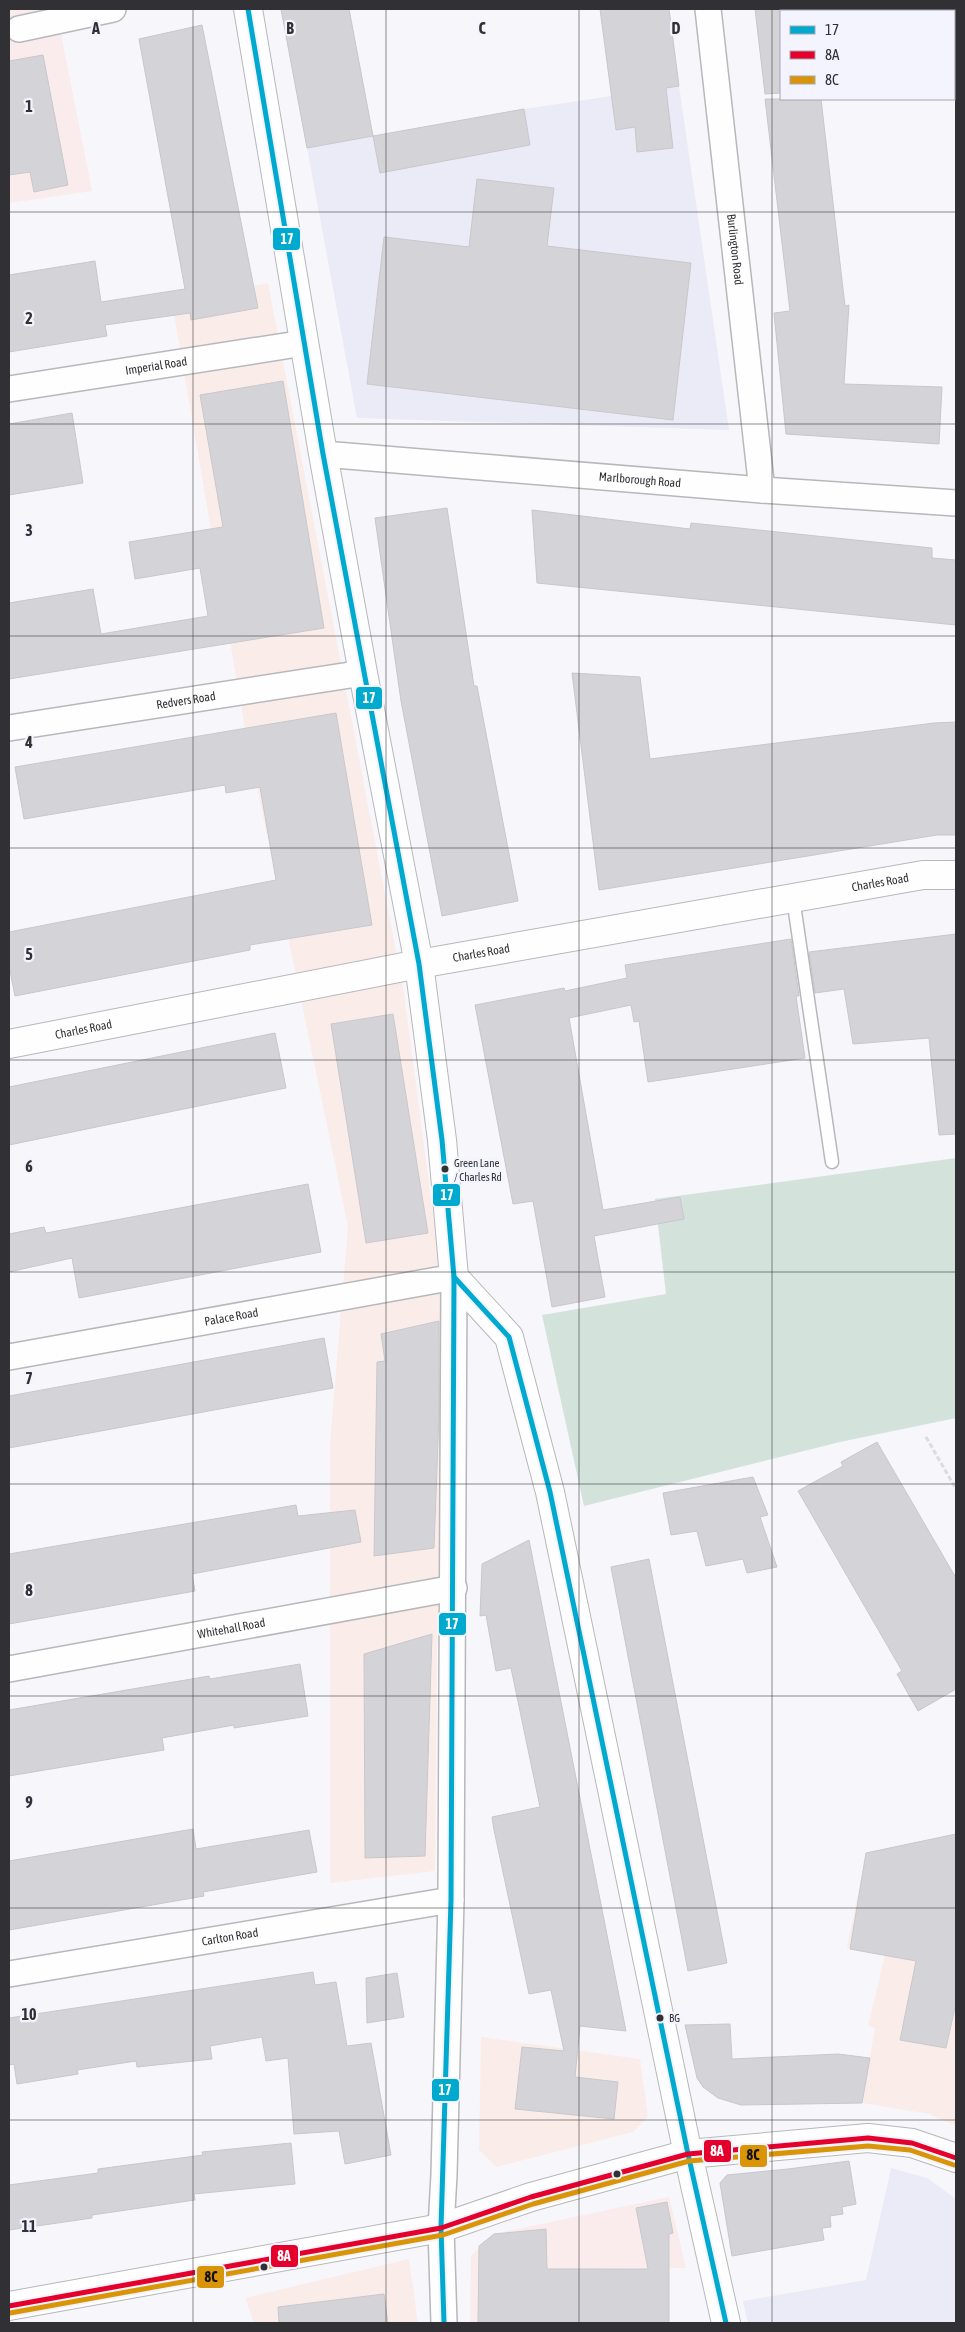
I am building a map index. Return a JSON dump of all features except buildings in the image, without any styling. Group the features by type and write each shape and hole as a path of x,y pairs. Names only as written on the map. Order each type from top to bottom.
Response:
{"street":[{"path":"14,30 113,9"},
{"path":"248,9 323,454 419,964 442,1140 454,1277 451,1900 441,2228 444,2323"},
{"name":"Burlington Road","path":"708,9 762,490"},
{"name":"Imperial Road","path":"9,389 304,343"},
{"name":"Marlborough Road","path":"323,454 762,490 956,503"},
{"name":"Redvers Road","path":"9,728 363,673"},
{"name":"Charles Road","path":"9,1044 419,964 922,874 956,875"},
{"path":"454,1277 509,1336 550,1492 688,2154 726,2323"},
{"name":"Palace Road","path":"9,1357 454,1277"},
{"name":"Whitehall Road","path":"9,1668 454,1588"},
{"name":"Carlton Road","path":"9,1974 451,1900"},
{"path":"9,2306 441,2228 531,2198 688,2154 868,2138 912,2143 956,2158"}],"lane":[{"path":"793,898 832,1162"}],"path":[{"path":"926,1438 956,1489"}],"shaded area":[{"path":"9,9 56,9 92,191 9,203"},
{"path":"679,86 729,430 357,418 307,148 524,109"},
{"path":"268,283 404,993 447,1321 437,1649 435,1871 330,1883 330,1443 348,1227 245,729 172,302"},
{"path":"956,1158 956,1418 840,1442 584,1506 542,1315 666,1294 655,1199"},
{"path":"947,1836 956,1840 956,2126 929,2114 862,2103 875,2028 868,2026 885,1955 847,1948 866,1853"},
{"path":"481,2037 640,2059 648,2117 633,2132 496,2167 479,2150"},
{"path":"891,2168 927,2178 956,2199 956,2323 748,2323 743,2301 866,2280"},
{"path":"669,2197 686,2268 597,2269 596,2323 470,2323 471,2256 494,2234"},
{"path":"409,2259 418,2323 254,2323 245,2298"}],"transit line":[{"name":"17","path":"248,9 323,454 419,964 442,1140 454,1277 451,1900 441,2228 444,2323"},
{"name":"17","path":"454,1277 509,1337 550,1492 688,2154 726,2323"},
{"name":"8A","path":"9,2306 441,2228 531,2197 688,2154 868,2138 912,2143 956,2158"},
{"name":"8C","path":"10,2313 443,2235 533,2204 689,2161 868,2146 910,2150 954,2165"}],"place":[{"name":"Green Lane / Charles Rd","path":"445,1169"},
{"name":"BG","path":"660,2018"}]}
